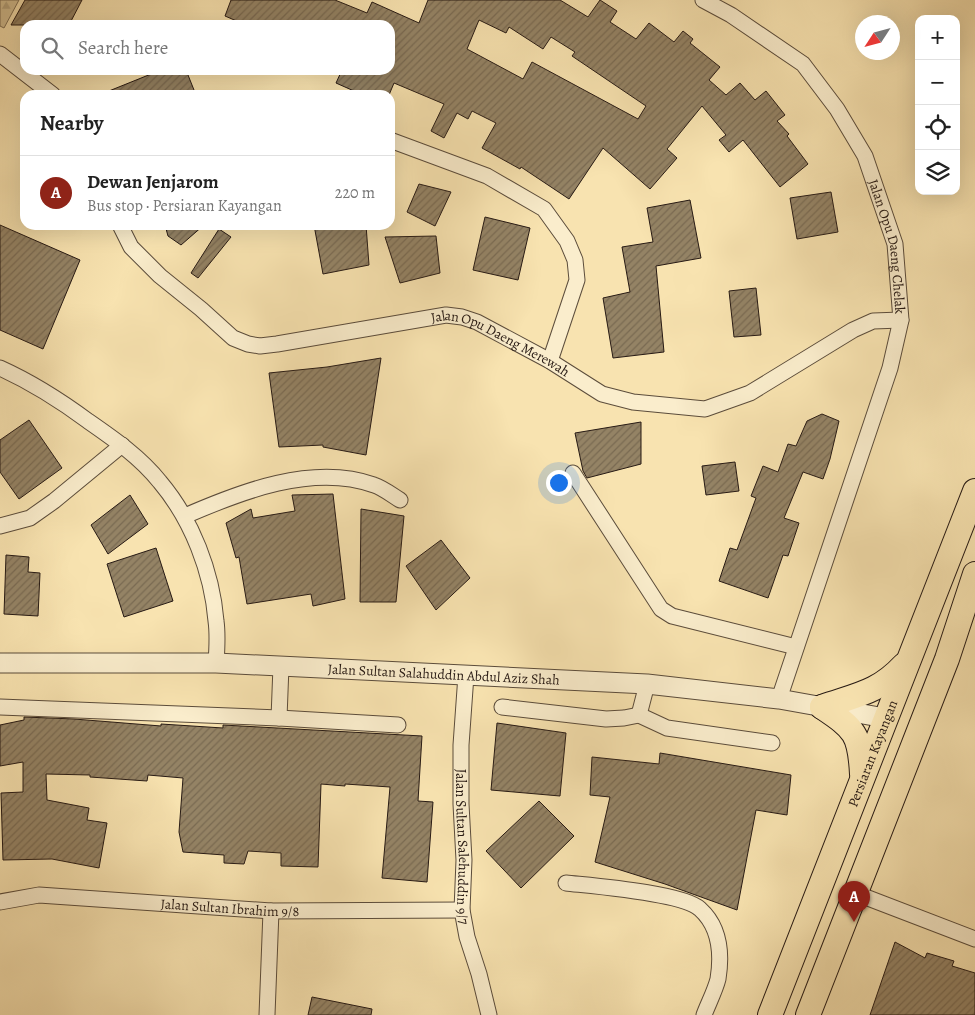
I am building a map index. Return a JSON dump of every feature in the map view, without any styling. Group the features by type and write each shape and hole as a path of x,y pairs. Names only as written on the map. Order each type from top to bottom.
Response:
{"main road":[{"name":"Persiaran Kayangan","path":"770,1015 906,662 975,491"},
{"path":"808,1015 947,659 975,574"},
{"path":"886,718 899,716 912,708 947,659"},
{"path":"822,707 872,690 893,676 906,662"},
{"path":"822,707 846,723 856,736 861,752 862,778"}],"street":[{"name":"Jalan Opu Daeng Chelak","path":"703,0 731,15 803,64 837,109 865,156 895,244 901,320 890,368 779,699"},
{"path":"0,54 20,69"},
{"path":"27,75 47,90"},
{"path":"395,142 488,176 544,209 556,225 567,241 575,260 577,280 550,361"},
{"name":"Jalan Opu Daeng Merewah","path":"122,230 131,247 160,276 201,309 232,338 248,344 260,346 277,344 446,315 462,316 550,361 602,394 633,402 705,409 750,393 853,330 873,322 901,320"},
{"path":"0,368 67,406 122,445 160,482 184,516 208,574 217,627 216,663"},
{"path":"0,526 7,526 30,518 54,501 122,445"},
{"path":"573,473 661,609 672,616 796,647"},
{"path":"184,516 226,498 274,483 314,479 345,478 375,485 400,500"},
{"name":"Jalan Sultan Salahuddin Abdul Aziz Shah","path":"0,663 216,663 647,684 779,699 886,718"},
{"path":"279,718 281,666"},
{"name":"Jalan Sultan Salehuddin 9/7","path":"466,675 461,745 461,804 464,860 462,910 467,937 479,974 489,1015"},
{"path":"639,715 647,684"},
{"path":"0,707 279,718 398,725"},
{"path":"502,707 606,719 639,715 667,728 772,743"},
{"path":"566,883 634,891 685,900 699,908 717,934 720,956 718,980 704,1015"},
{"path":"855,893 975,939"},
{"name":"Jalan Sultan Ibrahim 9/8","path":"0,902 39,895 271,911 462,910"},
{"path":"267,1015 271,911"}],"green space":[{"path":"0,0 19,0 4,28 0,26"}],"building":[{"path":"25,0 82,0 72,20 20,20 20,25 11,25"},
{"path":"231,0 335,0 367,13 372,2 419,23 428,0 560,0 588,17 600,0 617,11 610,22 636,39 649,23 674,42 683,31 693,39 690,43 720,67 709,80 726,95 740,83 755,100 766,91 785,115 777,121 789,134 787,136 808,164 780,187 743,140 729,152 719,140 726,135 702,106 667,149 677,158 650,189 603,148 569,199 521,167 520,169 482,148 496,123 472,111 468,119 457,113 444,138 431,131 444,104 394,83 391,90 352,90 336,83 340,75 395,75 395,20 234,20 225,16","holes":["479,20 506,33 509,27 543,49 551,37 575,52 572,56 646,106 638,119 532,62 523,79 467,49"]},
{"path":"149,75 188,75 194,90 111,90"},
{"path":"419,184 451,192 435,226 407,212"},
{"path":"831,192 838,232 797,239 790,198"},
{"path":"690,200 701,258 656,266 664,352 613,358 603,298 630,292 622,247 653,242 647,208"},
{"path":"485,217 530,228 518,280 473,270"},
{"path":"0,225 80,260 43,349 0,330"},
{"path":"166,230 198,230 181,245 168,236"},
{"path":"218,230 231,237 198,278 191,273"},
{"path":"315,230 366,230 369,265 323,274"},
{"path":"436,236 440,273 400,283 385,237"},
{"path":"756,288 761,335 734,337 729,291"},
{"path":"381,358 366,455 323,447 323,445 279,447 269,373 327,367"},
{"path":"822,414 839,421 830,459 823,479 803,472 784,518 799,523 788,556 783,555 768,598 719,581 730,548 737,550 756,498 751,496 763,466 778,472 788,444 796,446 807,421"},
{"path":"29,420 62,468 19,499 0,472 0,440"},
{"path":"641,422 641,464 587,478 583,471 575,433"},
{"path":"735,462 739,491 706,495 702,466"},
{"path":"333,494 345,599 313,606 311,594 247,604 239,557 236,558 226,523 251,509 253,518 295,511 292,495"},
{"path":"130,495 148,524 108,554 91,525"},
{"path":"361,509 404,516 396,602 360,602"},
{"path":"441,540 470,578 436,610 406,566"},
{"path":"156,548 173,601 124,617 107,564"},
{"path":"6,555 29,557 28,572 40,573 38,616 4,614"},
{"path":"24,717 161,726 161,724 223,728 223,725 422,736 418,801 433,802 427,882 382,878 390,787 345,784 345,786 321,784 318,867 281,866 281,853 248,851 244,864 224,863 224,855 183,852 179,832 183,778 148,775 147,781 90,777 90,775 46,774 47,800 89,808 87,820 107,823 99,868 52,859 3,860 1,793 23,792 23,762 0,766 0,725 24,720"},
{"path":"497,723 566,733 560,796 491,790"},
{"path":"660,753 791,775 787,815 756,810 737,910 665,884 595,862 610,797 590,795 592,757 659,764"},
{"path":"539,801 574,836 521,888 486,851"},
{"path":"895,942 925,958 927,953 954,961 952,966 975,973 975,1015 870,1015"},
{"path":"312,997 372,1009 371,1015 308,1015"}],"place":[{"name":"Dewan Jenjarom","path":"854,922"}]}
